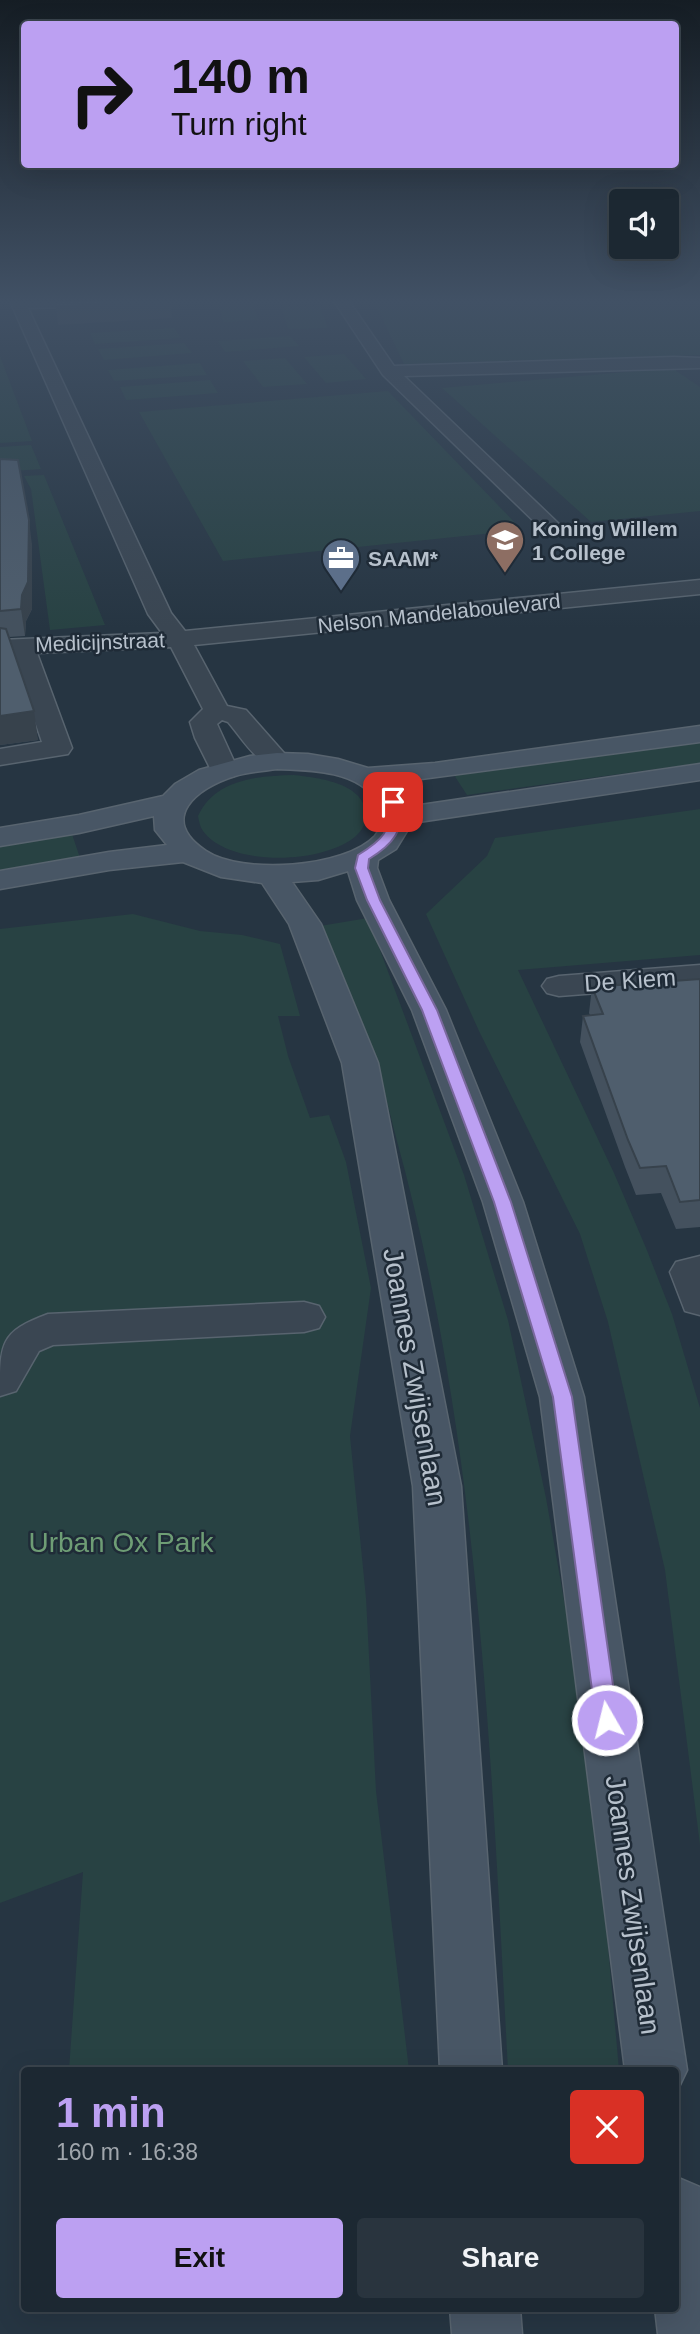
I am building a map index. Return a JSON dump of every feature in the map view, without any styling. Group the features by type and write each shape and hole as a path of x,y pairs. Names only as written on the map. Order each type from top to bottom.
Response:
{"street":[{"path":"59,410 160,614 179,639 217,711 237,716 277,761"},
{"path":"429,410 552,528"},
{"name":"Nelson Mandelaboulevard","path":"179,639 700,587"},
{"name":"Medicijnstraat","path":"0,757 58,748 11,646 179,639"},
{"path":"217,711 203,722 224,770"},
{"path":"365,777 435,771 700,734"},
{"path":"277,761 324,765 365,777 382,789 393,802 397,817 395,828 388,839 363,858 321,871 272,875 224,868 188,852 175,841 167,816 172,803 192,784 224,770 277,761"},
{"path":"397,817 700,772"},
{"path":"0,837 87,822 172,803"},
{"path":"0,880 108,861 188,852"},
{"name":"Joannes Zwijsenlaan","path":"363,858 362,868 373,900 429,1010 503,1202 562,1397 656,2067"},
{"name":"Joannes Zwijsenlaan","path":"272,875 305,924 360,1063 437,1486 471,2067"},
{"name":"De Kiem","path":"559,986 700,975"},
{"path":"700,1271 691,1272 700,1300"},
{"path":"0,1379 24,1340 48,1330 304,1317"},
{"path":"679,2232 693,2334"},
{"path":"485,2312 487,2334"}],"green space":[{"path":"0,410 20,410 32,441 0,443"},
{"path":"406,410 522,530 223,561 139,412"},
{"path":"466,410 700,410 700,511 591,522"},
{"path":"31,445 41,469 0,472 0,447"},
{"path":"44,475 105,625 50,630 31,489 24,476"},
{"path":"700,743 700,763 467,795 454,775"},
{"path":"294,775 339,784 358,796 364,805 366,816 359,833 343,845 324,852 278,858 234,851 216,843 202,829 198,816 205,804 226,787 252,779"},
{"path":"700,809 700,955 518,970 614,1173 646,1248 672,1314 700,1408 700,1845 665,1570 608,1322 580,1234 479,1031 426,914 487,856 495,838"},
{"path":"71,831 80,858 0,872 0,843"},
{"name":"Urban Ox Park","path":"133,914 200,931 242,935 280,944 300,1016 278,1016 288,1056 310,1118 329,1115 346,1162 371,1288 350,1436 366,1598 376,1791 409,2067 69,2067 83,1872 0,1903 0,929"},
{"path":"368,918 464,1175 508,1320 546,1498 573,1651 607,1935 619,2067 508,2067 495,1836 477,1602 464,1485 447,1370 425,1255 379,1073 360,1019 320,926"}],"building":[{"path":"0,459 18,460 29,520 28,582 22,595 21,609 0,611"},
{"path":"0,628 6,629 34,711 0,716"},
{"path":"700,979 700,1200 680,1202 666,1166 640,1168 583,1016 603,1014 592,987"}],"place":[{"name":"Koning Willem 1 College","path":"505,574"},
{"name":"SAAM*","path":"341,592"}],"route":[{"path":"393,802 397,817 395,828 388,839 363,858 362,868 373,900 429,1010 503,1202 562,1397 607,1720"}]}
